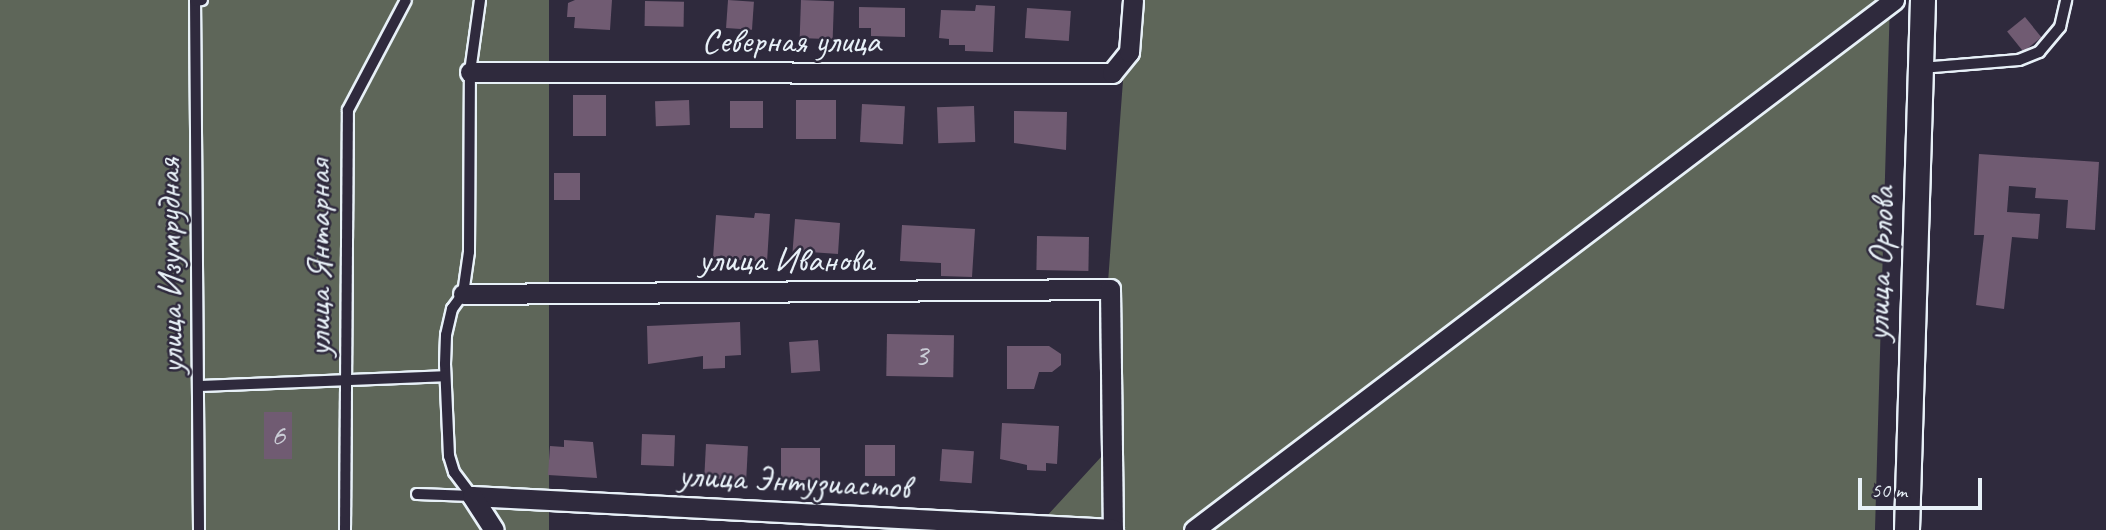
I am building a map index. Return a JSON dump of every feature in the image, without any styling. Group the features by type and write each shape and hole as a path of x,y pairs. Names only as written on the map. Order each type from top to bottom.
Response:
{"street":[{"name":"Северная улица","path":"470,72 1112,74 1129,52 1133,0"},
{"path":"1194,530 1894,0"},
{"name":"улица Орлова","path":"1907,530 1923,0"},
{"name":"улица Иванова","path":"463,294 1110,289 1113,529"},
{"path":"472,496 494,530"},
{"name":"улица Энтузиастов","path":"472,496 1113,529"}],"lane":[{"name":"улица Янтарная","path":"345,530 348,110 406,0"},
{"path":"472,496 454,472 449,456 445,376 446,335 453,309 463,294 472,211 470,72 480,0"},
{"path":"1921,68 2019,60 2039,52 2060,27 2066,0"},
{"name":"улица Изумрудная","path":"199,1 199,530"},
{"path":"199,386 445,376"},
{"path":"417,494 472,496"}],"green space":[{"path":"0,0 549,0 549,530 0,530"},
{"path":"1129,0 1890,0 1875,530 1034,530 1102,456 1101,376"}],"building":[{"path":"575,0 612,0 610,30 574,28 575,17 567,17 568,3"},
{"path":"728,0 754,2 752,30 726,28"},
{"path":"801,0 834,1 833,39 800,38"},
{"path":"645,1 684,2 684,27 645,26"},
{"path":"976,5 995,6 993,52 965,51 965,45 949,45 949,39 939,38 941,10 975,11"},
{"path":"859,7 905,8 905,37 871,36 871,28 859,28"},
{"path":"1027,8 1071,11 1069,41 1025,38"},
{"path":"2025,17 2041,37 2023,52 2007,31"},
{"path":"573,95 606,95 606,136 573,136"},
{"path":"689,100 690,125 656,126 655,101"},
{"path":"796,100 836,100 836,139 796,139"},
{"path":"730,101 763,101 763,128 730,128"},
{"path":"862,104 905,106 903,144 860,142"},
{"path":"974,106 975,142 938,143 937,107"},
{"path":"1014,111 1067,112 1066,150 1014,143"},
{"path":"1979,154 2099,162 2095,230 2066,228 2068,200 2035,198 2036,188 2009,186 2007,212 2040,214 2038,239 2012,237 2004,309 1976,305 1984,235 1974,235"},
{"path":"554,173 580,173 580,200 554,200"},
{"path":"755,213 770,214 767,262 713,258 716,215 754,218"},
{"path":"795,219 840,223 838,254 810,252 809,260 792,259"},
{"path":"902,225 975,229 972,277 941,276 941,263 900,261"},
{"path":"1037,236 1089,237 1088,271 1036,270"},
{"path":"740,322 741,355 725,356 725,368 703,369 703,356 648,364 647,326"},
{"path":"887,334 954,335 953,377 886,376"},
{"path":"818,340 820,371 791,373 789,342"},
{"path":"1007,346 1049,346 1061,354 1061,365 1052,372 1039,372 1034,389 1007,389"},
{"path":"264,412 292,412 292,459 264,459"},
{"path":"1002,423 1059,426 1057,464 1046,463 1046,471 1027,470 1027,465 1000,459"},
{"path":"642,434 675,435 674,466 641,465"},
{"path":"564,440 593,442 597,478 548,475 550,446 564,447"},
{"path":"706,444 748,446 746,480 704,478"},
{"path":"865,445 895,445 895,476 865,476"},
{"path":"781,448 820,448 820,480 781,480"},
{"path":"942,449 974,451 972,483 940,481"}]}
